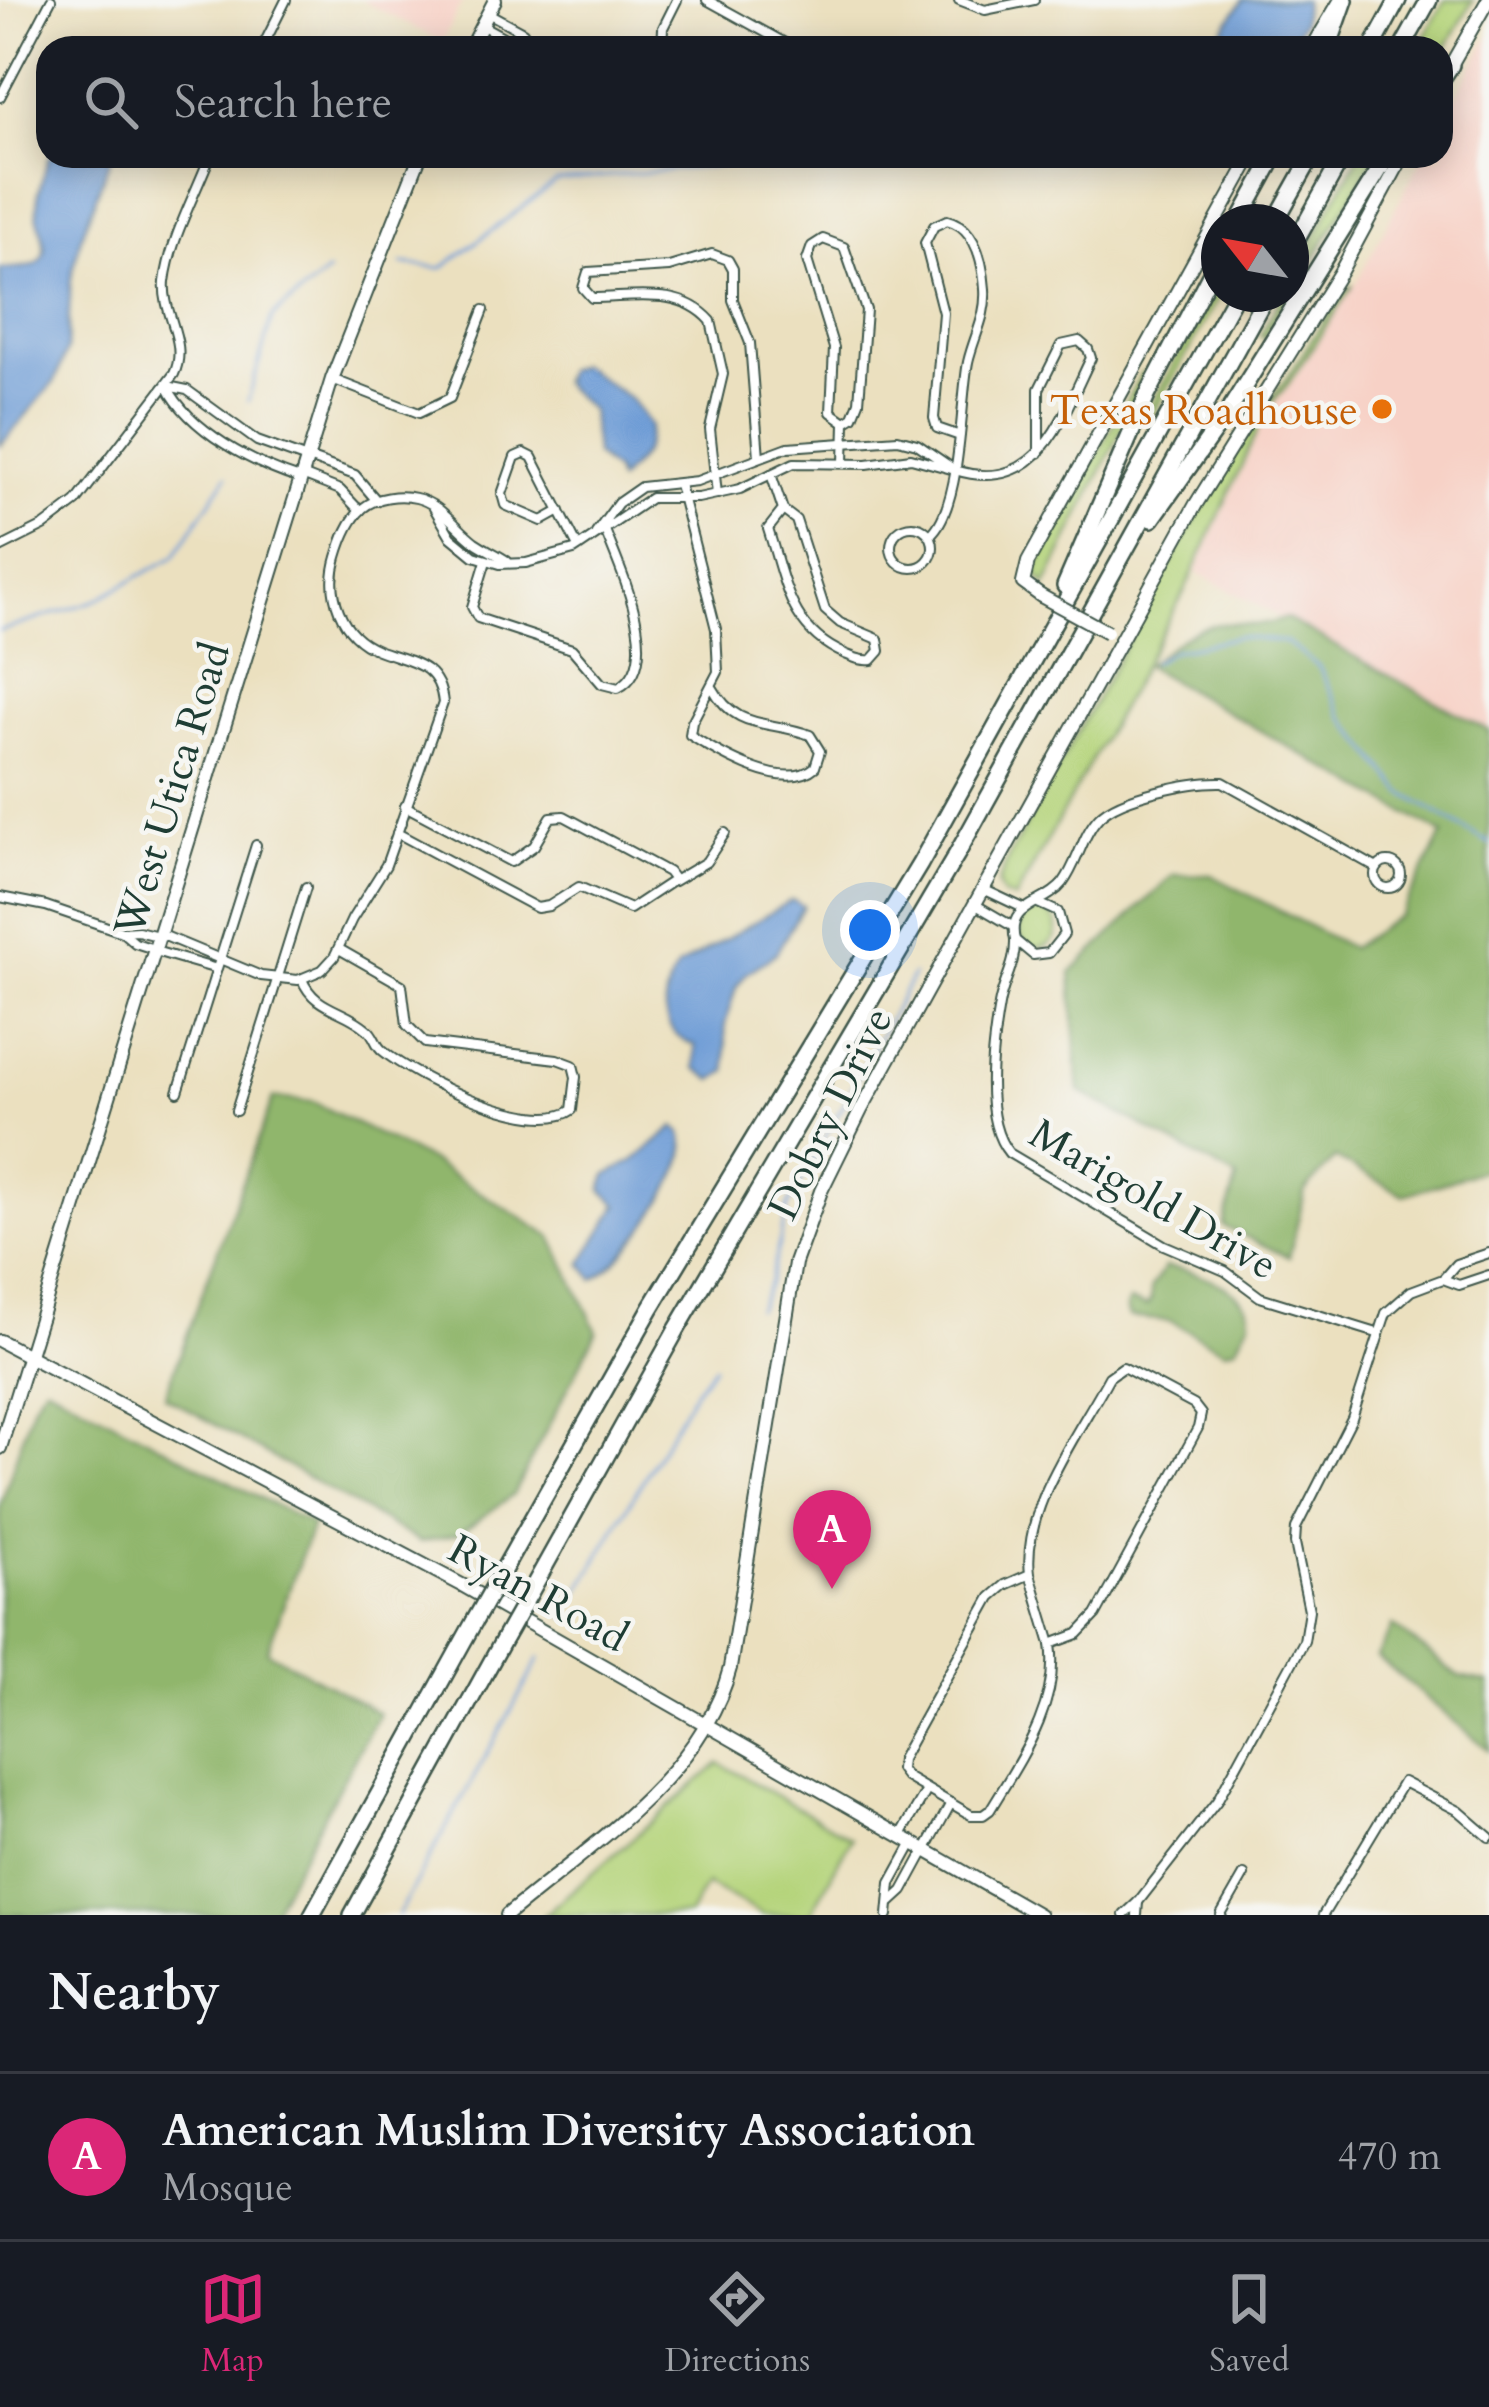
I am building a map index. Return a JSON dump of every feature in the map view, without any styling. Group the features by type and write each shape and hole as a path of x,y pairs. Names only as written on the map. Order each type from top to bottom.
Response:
{"highway":[{"path":"1332,36 1343,0"},
{"path":"1378,36 1398,0"},
{"path":"1409,36 1429,0"},
{"path":"1248,204 1268,168"},
{"path":"1286,204 1305,168"},
{"path":"1309,217 1335,168"},
{"path":"1105,586 1230,409 1381,168"},
{"path":"1032,663 1147,395 1201,292"},
{"path":"312,1915 633,1338 901,897 1226,312"},
{"path":"352,1915 677,1329 957,854 1257,312"}],"street":[{"path":"0,97 51,0"},
{"path":"268,36 286,0"},
{"path":"663,36 677,0"},
{"path":"707,0 772,36"},
{"path":"959,0 985,10 1034,0"},
{"path":"1320,36 1343,0"},
{"path":"1453,60 1488,0"},
{"path":"488,13 509,36"},
{"path":"0,548 44,526 76,502 166,386 180,358 165,302 166,274 206,168"},
{"name":"West Utica Road","path":"0,1448 332,379 415,168"},
{"path":"1120,640 1023,583 1028,562 1245,168"},
{"name":"Dobry Drive","path":"507,1915 663,1781 688,1754 706,1724 730,1668 788,1300 803,1237 835,1159 1216,470 1348,260 1397,168"},
{"path":"930,535 943,518 955,470 960,436 968,366 984,317 985,292 973,238 947,220 934,226 925,243 943,313 934,418 937,428 960,436"},
{"path":"844,463 845,422 858,408 866,310 844,247 823,239 812,246 807,260 834,348 831,412 845,422"},
{"path":"717,494 710,429 723,374 719,344 708,317 668,297 592,298 582,285 588,272 669,267 712,254 728,260 733,269 733,299 750,343 760,457 783,510 796,520 825,610 878,639 880,650 872,660 859,660 823,645 801,622 767,529 783,510"},
{"path":"332,379 419,412 450,398 484,310"},
{"path":"434,508 451,537 486,561 548,560 578,547 641,502 740,489 805,461 911,458 972,476 998,476 1023,467 1039,453 1090,358 1079,341 1061,345 1041,383 1039,453"},
{"path":"166,386 187,390 257,441 355,475 377,501"},
{"path":"166,386 176,404 246,459 337,488 361,511"},
{"path":"601,532 618,503 633,491 714,476 788,447 910,441 955,470"},
{"path":"560,511 539,520 505,505 502,494 514,457 524,453 532,458 560,511 578,547"},
{"path":"679,484 715,618 718,672 689,733 759,770 800,776 815,767 820,751 815,739 804,732 732,715 712,687"},
{"path":"0,897 46,906 122,932 135,943 158,943 221,958 230,966 278,979 302,979 322,970 339,950 352,919 386,865 440,717 442,695 427,668 368,645 337,608 334,566 345,534 361,511 377,501 412,497 508,562"},
{"path":"912,525 930,535 934,548 923,565 910,568 897,562 891,542 899,530 912,525"},
{"path":"486,561 472,607 478,618 572,649 598,681 618,688 634,674 640,634 601,532"},
{"name":"Marigold Drive","path":"1377,868 1223,782 1199,781 1107,810 1096,819 1063,883 1058,912 1064,926 1061,942 1024,964 1000,1003 992,1106 996,1136 1009,1153 1164,1245 1225,1271 1268,1300 1377,1333"},
{"path":"404,806 511,862 534,846 551,818 564,816 673,875 672,882"},
{"path":"397,833 537,908 550,906 579,887 630,909 706,862 725,833"},
{"path":"178,1092 256,845"},
{"name":"Marigold Drive","path":"1023,908 1038,903 1063,883"},
{"path":"236,1111 306,887"},
{"path":"975,904 1012,926 1023,908 983,889"},
{"path":"1038,903 1058,912"},
{"name":"Marigold Drive","path":"1012,926 1024,964"},
{"path":"1015,940 1024,964"},
{"path":"158,943 218,969 230,966"},
{"path":"302,979 315,1000 369,1030 382,1051 483,1106 548,1119 572,1110 577,1077 569,1062 424,1043 407,1024 402,985 339,950"},
{"path":"1124,1915 1217,1802 1304,1641 1309,1610 1296,1528 1352,1418 1377,1333 1394,1303 1443,1279 1456,1264 1489,1253"},
{"path":"1443,1279 1459,1285 1489,1275"},
{"name":"Ryan Road","path":"0,1341 462,1586 1039,1915"},
{"path":"1030,1574 991,1597 901,1759 902,1774 976,1816 987,1814 993,1805 1052,1686 1051,1644 1030,1574 1028,1547 1034,1517 1109,1377 1118,1369 1129,1368 1195,1405 1201,1414 1198,1428 1096,1615 1078,1634 1051,1644"},
{"path":"1323,1915 1403,1782 1459,1811 1489,1837"},
{"path":"888,1915 903,1891 927,1790"},
{"path":"913,1843 951,1803"},
{"path":"1221,1915 1244,1874"},
{"path":"1137,1915 1138,1902"}],"shaded area":[{"path":"361,0 463,0 445,36 430,36"},
{"path":"1489,36 1489,731 1196,572 1270,408 1355,285 1417,168 1453,168 1453,101"}],"green space":[{"path":"1445,0 1473,0 1453,36 1426,36"},
{"path":"1352,168 1370,168 1309,266 1309,246"},
{"path":"1353,285 1268,407 1185,590 1015,899 1003,895 998,884 1010,854 1206,499 1261,410 1343,291"},
{"path":"1201,311 1210,312 1153,415 1148,412"},
{"path":"1273,312 1280,312 1264,338 1260,336"},
{"path":"1142,372 1147,373 1137,397 1046,586 1036,574 1039,562"},
{"path":"1285,618 1489,731 1489,1168 1404,1195 1335,1158 1305,1191 1289,1257 1223,1226 1237,1178 1079,1091 1071,973 1173,875 1211,875 1351,948 1400,915 1443,834 1146,666 1199,629 1267,624"},
{"path":"1038,910 1052,915 1057,929 1052,943 1038,948 1024,943 1019,929 1024,915"},
{"path":"273,1098 313,1102 428,1160 552,1237 597,1331 513,1495 458,1534 420,1542 165,1396"},
{"path":"1165,1267 1204,1276 1241,1299 1250,1321 1236,1347 1225,1350 1170,1321 1129,1317 1129,1301 1147,1306 1151,1288"},
{"path":"45,1385 312,1525 267,1651 379,1713 270,1915 0,1915 0,1507 33,1403"},
{"path":"1393,1626 1459,1677 1489,1683 1489,1750 1377,1657"},
{"path":"719,1763 851,1838 810,1915 763,1915 706,1884 689,1915 544,1915"}],"water":[{"path":"1243,0 1304,0 1302,22 1294,36 1219,36"},
{"path":"46,168 107,168 71,278 67,350 55,381 0,446 0,269 31,266 42,257 39,191"},
{"path":"580,365 631,399 650,426 643,453 618,482 615,472 595,455 591,411 562,383 565,370"},
{"path":"792,900 803,906 776,953 736,987 725,1024 727,1071 713,1080 696,1068 695,1045 683,1040 668,1023 667,989 678,967"},
{"path":"675,1127 684,1143 676,1176 632,1244 593,1279 582,1263 618,1205 602,1190 607,1175 635,1160"}],"waterway":[{"path":"402,264 442,268 557,181 692,168"},
{"path":"248,401 272,317 328,272"},
{"path":"0,631 94,601 174,557 227,476"},
{"path":"1152,663 1172,651 1238,637 1285,642 1319,667 1343,717 1403,793 1489,843"},
{"path":"757,1309 769,1284 788,1206 913,975"},
{"path":"564,1617 695,1390 714,1366"},
{"path":"398,1915 540,1658"}],"place":[{"name":"Texas Roadhouse","path":"1382,409"},
{"name":"American Muslim Diversity Association","path":"832,1589"}]}
